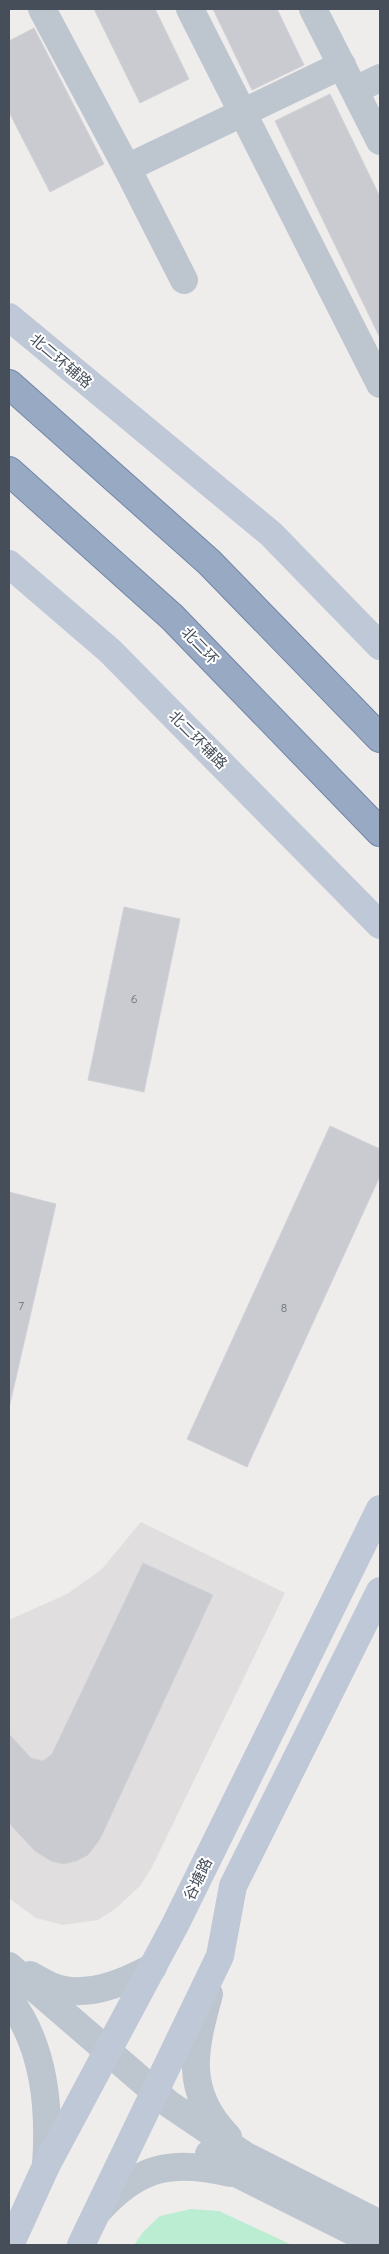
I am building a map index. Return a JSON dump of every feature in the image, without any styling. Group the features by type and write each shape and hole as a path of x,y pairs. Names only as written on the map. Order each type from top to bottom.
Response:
{"highway":[{"path":"9,384 209,562 380,738"},
{"name":"北二环","path":"9,471 172,617 380,832"}],"main road":[{"name":"北二环辅路","path":"9,317 270,534 380,646"},
{"name":"北二环辅路","path":"9,564 110,651 380,925"},
{"name":"谷塘路","path":"10,2245 46,2166 176,1925 380,1509"},
{"path":"81,2245 220,1956 233,1886 380,1591"}],"street":[{"path":"42,9 184,280"},
{"path":"190,9 380,384"},
{"path":"313,9 380,140"},
{"path":"127,168 342,65"},
{"path":"355,90 380,78"},
{"path":"220,1956 197,2040 195,2068 200,2095 243,2166"},
{"path":"9,1964 52,1987 77,1992 124,1982 153,1967"},
{"path":"9,1964 103,2061"},
{"path":"9,1990 103,2061 150,2100 243,2166 380,2245"},
{"path":"9,1999 29,2032 39,2061 46,2100 48,2134 46,2166"},
{"path":"95,2215 116,2191 132,2179 155,2170 181,2166 243,2166 380,2224"}],"shaded area":[{"path":"141,1522 285,1593 152,1867 140,1886 115,1909 98,1920 63,1925 36,1918 9,1898 9,1620 67,1594 101,1570"}],"green space":[{"path":"191,2209 219,2211 292,2245 134,2245 143,2232 160,2216"}],"building":[{"path":"94,9 155,9 189,79 140,103"},
{"path":"213,9 277,9 304,65 252,90"},
{"path":"34,28 104,164 50,192 9,112 9,41"},
{"path":"330,94 380,197 380,338 275,121"},
{"path":"124,907 180,919 144,1092 88,1080"},
{"path":"330,1126 380,1149 380,1176 247,1467 187,1439"},
{"path":"9,1192 56,1204 9,1408"},
{"path":"143,1563 213,1595 100,1839 88,1855 76,1861 63,1864 51,1861 35,1851 9,1823 9,1734 31,1758 43,1761 52,1754"}]}
